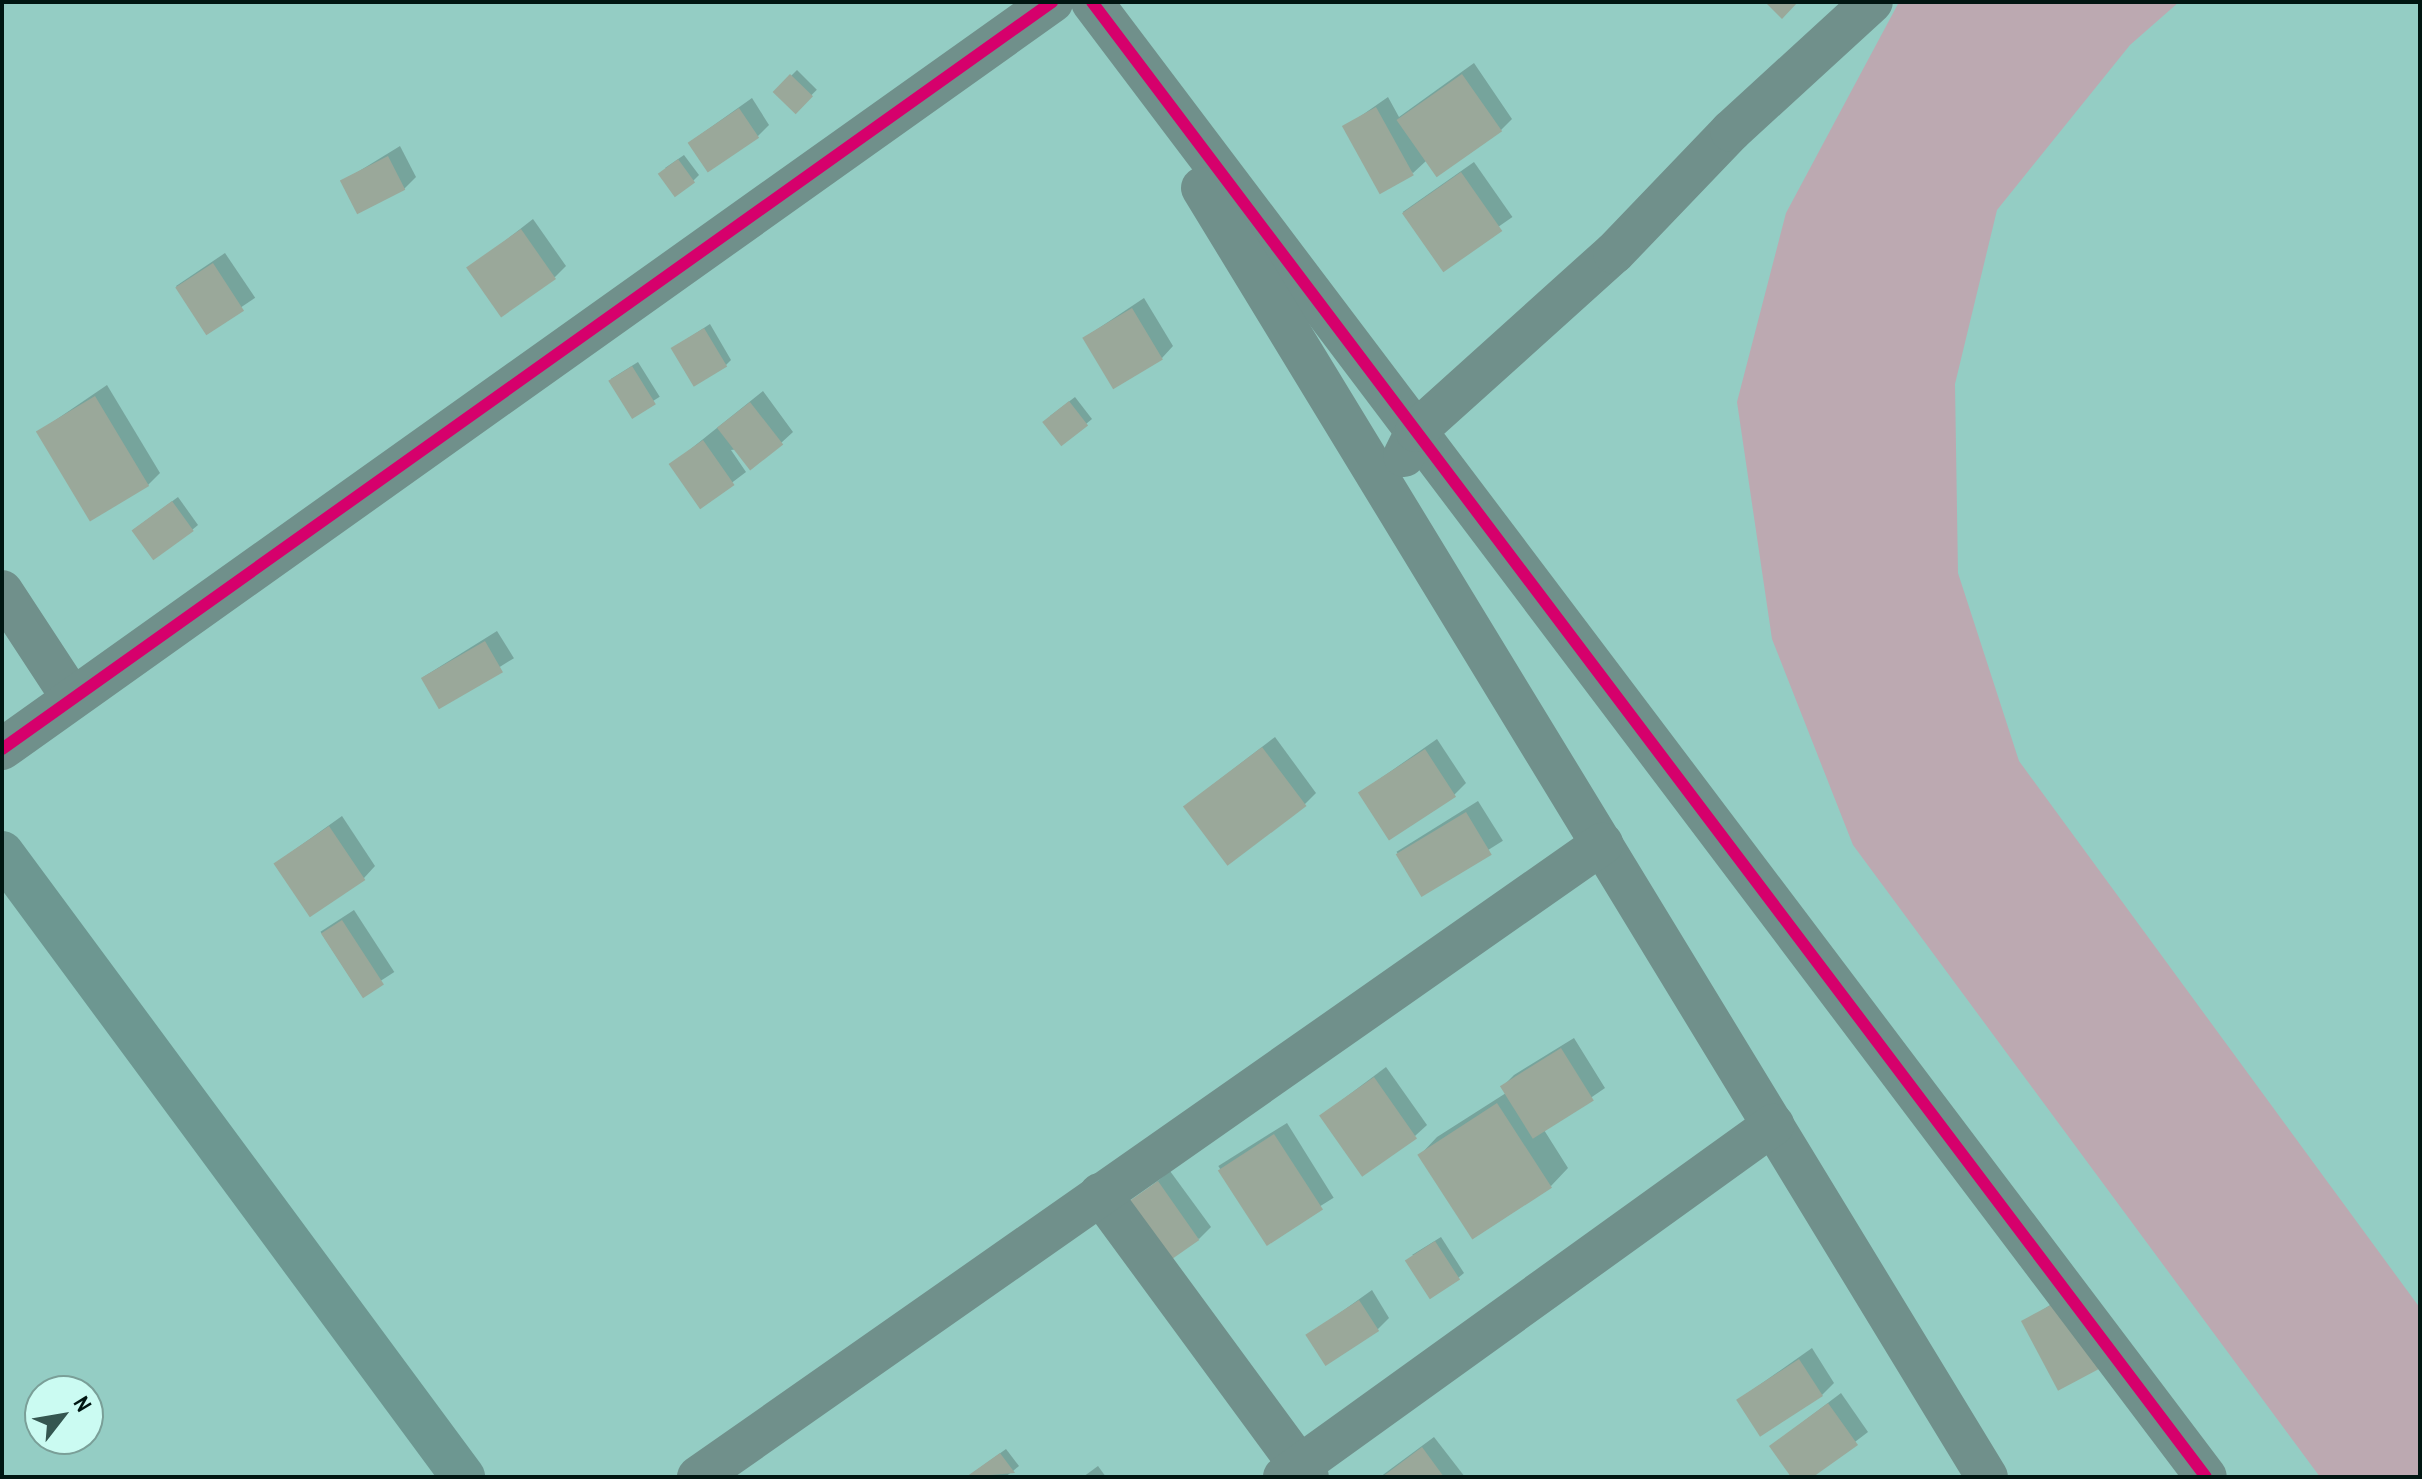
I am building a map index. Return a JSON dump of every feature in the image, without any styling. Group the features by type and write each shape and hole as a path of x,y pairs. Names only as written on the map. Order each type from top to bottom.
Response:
{"highway":[{"path":"2,853 463,1477"}],"street":[{"path":"2,749 1052,2"},
{"path":"1091,2 2206,1477"},
{"path":"1091,2 1987,1477"},
{"path":"1387,491 1416,431 1614,253 1731,131 1872,2"},
{"path":"2,591 72,698"},
{"path":"698,1477 1602,844"},
{"path":"1100,1194 1297,1473 1773,1125"}],"shaded area":[{"path":"1899,2 2179,2 2130,45 1997,210 1955,384 1958,573 2019,761 2420,1308 2420,1477 2320,1477 1853,845 1772,639 1737,402 1786,213"}],"building":[{"path":"1765,2 1798,2 1782,19"},
{"path":"790,74 813,96 796,114 773,92"},
{"path":"1462,74 1502,131 1437,177 1396,120"},
{"path":"1376,107 1414,175 1380,194 1342,126"},
{"path":"739,108 759,138 708,173 688,143"},
{"path":"388,156 405,190 357,214 340,181"},
{"path":"678,159 695,182 675,197 658,174"},
{"path":"1461,172 1502,231 1443,272 1402,213"},
{"path":"521,229 556,279 501,317 466,267"},
{"path":"213,263 244,311 206,335 175,288"},
{"path":"1132,308 1163,359 1113,389 1082,338"},
{"path":"704,328 727,367 694,387 671,348"},
{"path":"632,366 656,404 632,419 608,381"},
{"path":"95,396 149,486 90,522 36,432"},
{"path":"1069,401 1088,425 1061,446 1042,422"},
{"path":"750,402 783,445 750,470 717,428"},
{"path":"703,440 735,485 700,509 669,464"},
{"path":"172,501 194,531 153,560 132,530"},
{"path":"485,641 503,672 439,709 421,678"},
{"path":"1262,747 1307,806 1227,866 1183,807"},
{"path":"1425,749 1456,797 1389,840 1358,793"},
{"path":"1466,812 1492,855 1421,897 1396,854"},
{"path":"329,826 365,880 310,917 273,863"},
{"path":"342,920 384,985 363,998 321,934"},
{"path":"1561,1048 1594,1101 1533,1139 1500,1086"},
{"path":"1374,1077 1417,1138 1362,1177 1319,1115"},
{"path":"1497,1103 1552,1188 1472,1239 1417,1155"},
{"path":"1274,1134 1323,1209 1267,1246 1218,1170"},
{"path":"1158,1181 1199,1240 1171,1260 1129,1201"},
{"path":"1435,1241 1460,1280 1430,1299 1405,1261"},
{"path":"2066,1297 2103,1367 2058,1391 2021,1321"},
{"path":"1359,1300 1379,1331 1325,1366 1305,1335"},
{"path":"1799,1359 1823,1396 1760,1437 1736,1400"},
{"path":"1828,1403 1858,1445 1813,1477 1791,1477 1769,1446"},
{"path":"1422,1447 1444,1477 1382,1477"},
{"path":"1000,1453 1015,1473 966,1477"}],"cycle path":[{"path":"2,749 1052,2"},
{"path":"1092,2 2206,1477"}]}
